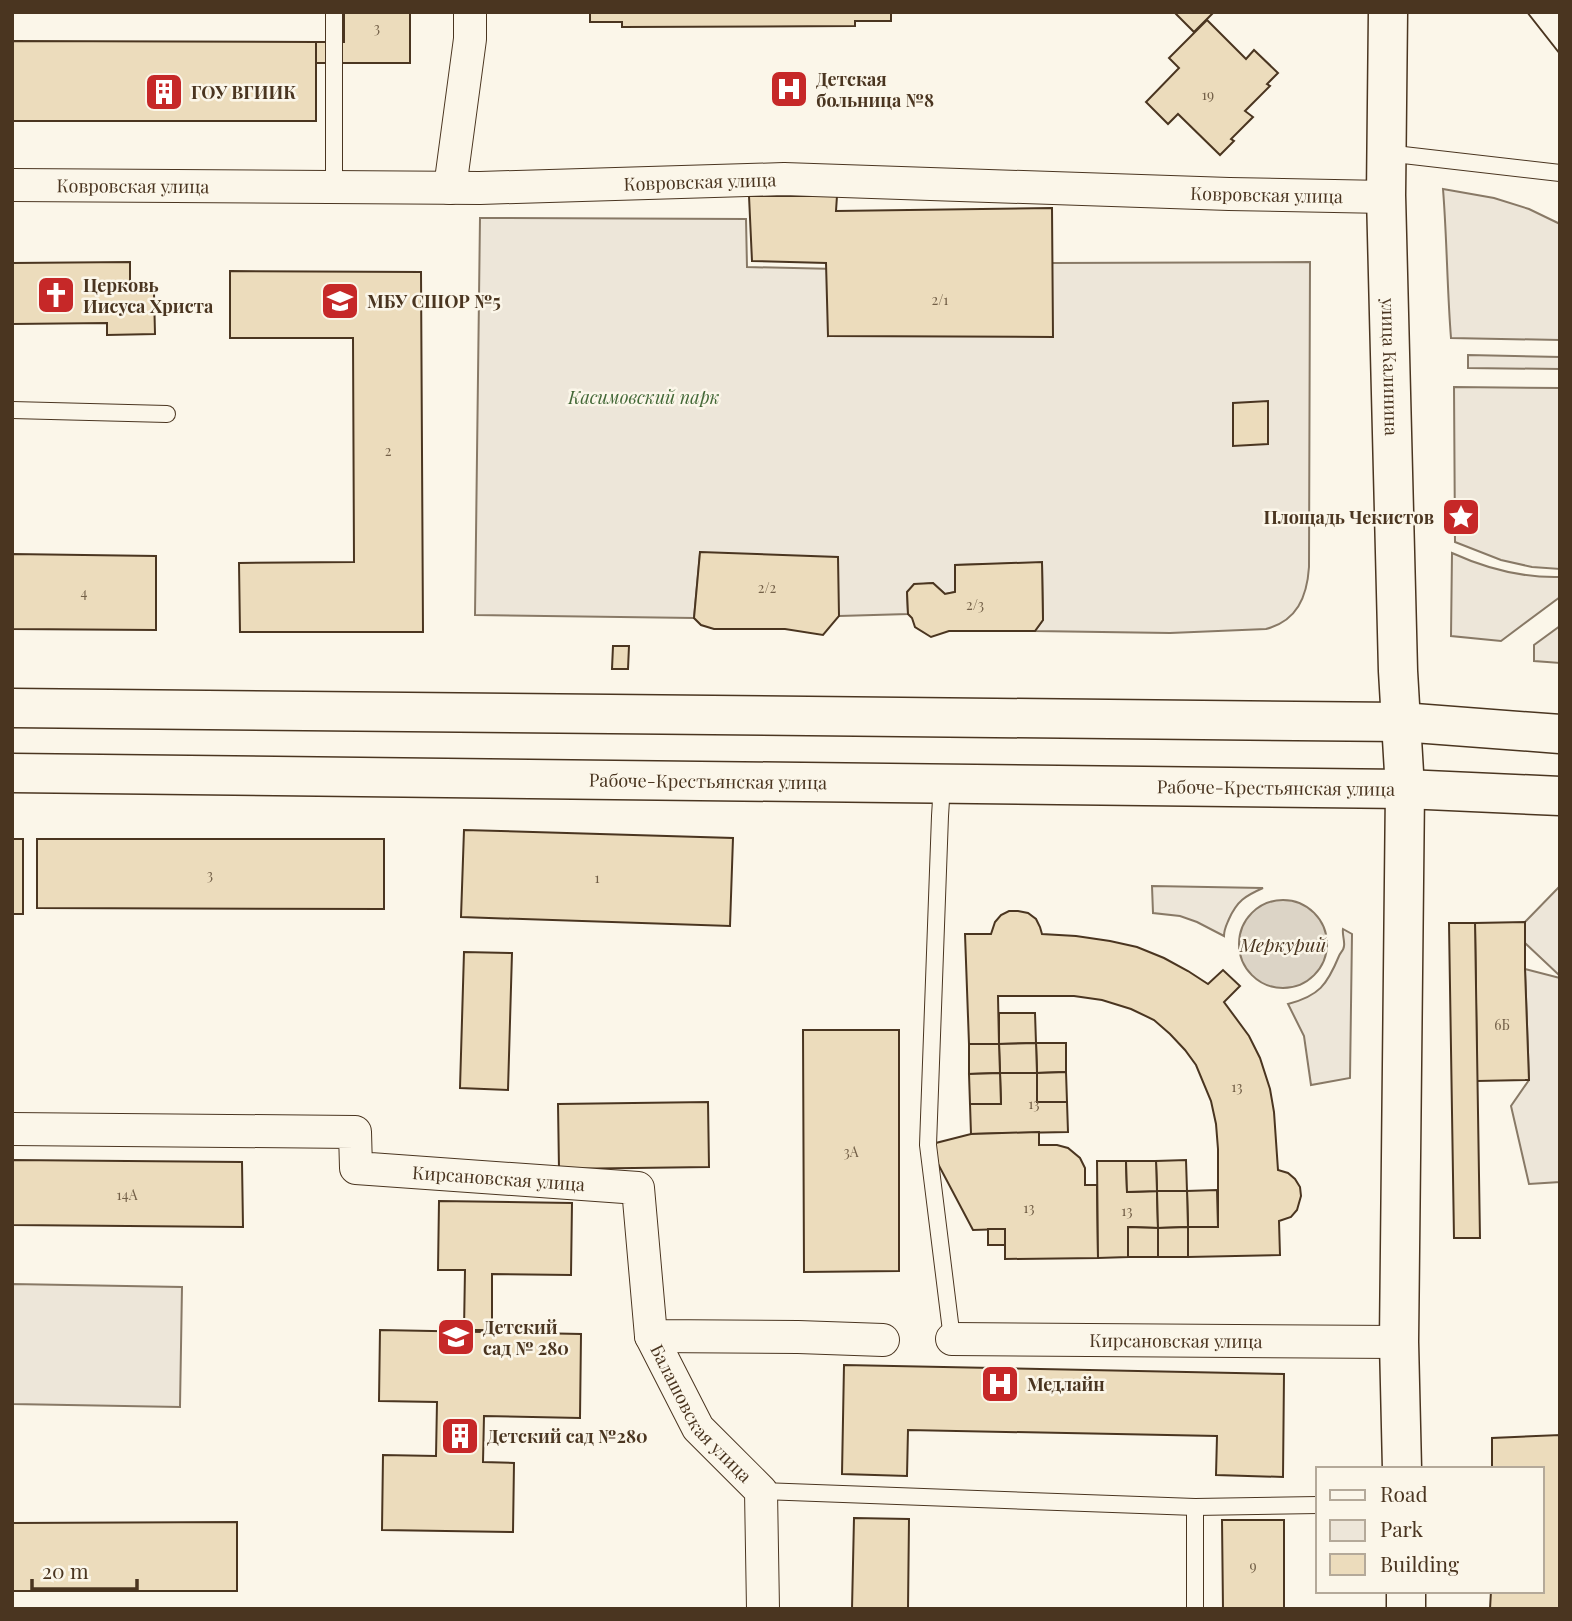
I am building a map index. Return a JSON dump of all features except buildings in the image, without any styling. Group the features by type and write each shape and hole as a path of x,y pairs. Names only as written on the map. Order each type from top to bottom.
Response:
{"main road":[{"name":"улица Калинина","path":"1388,12 1386,195 1398,671 1405,789 1399,1342 1402,1467"},
{"path":"12,708 1401,722 1560,734"},
{"name":"Рабоче-Крестьянская улица","path":"12,773 1405,789 1560,796"}],"street":[{"path":"450,188 470,39 470,12"},
{"name":"Ковровская улица","path":"12,185 450,188 784,179 1229,194 1386,195"},
{"name":"Кирсановская улица","path":"12,1129 355,1132 356,1168 638,1188 651,1336"},
{"path":"651,1336 883,1340"},
{"name":"Балашовская улица","path":"651,1336 698,1427 761,1491 763,1609"},
{"name":"Кирсановская улица","path":"952,1339 1399,1342"}],"lane":[{"path":"334,12 334,187"},
{"path":"1386,153 1560,173"},
{"path":"12,410 167,414"},
{"path":"943,784 928,1145 952,1339"},
{"path":"761,1491 1195,1507 1316,1505"},
{"path":"1195,1507 1195,1609"}],"green space":[{"path":"1443,189 1494,198 1529,209 1560,224 1560,340 1451,338"},
{"name":"Касимовский парк","path":"480,218 746,219 747,267 836,269 828,336 1052,263 1310,262 1309,567 1303,598 1286,620 1266,629 1170,633 1035,631 1043,620 1042,563 955,565 955,592 945,594 933,583 914,585 907,592 908,614 839,616 700,553 694,618 475,615"},
{"path":"1468,355 1560,357 1560,369 1468,368"},
{"path":"1454,387 1560,388 1560,569 1532,567 1501,560 1455,542"},
{"path":"1452,553 1504,571 1560,577 1560,597 1501,641 1451,636"},
{"path":"1560,626 1560,663 1534,661 1534,645"},
{"path":"1152,886 1263,888 1239,903 1229,919 1224,936 1180,916 1153,913"},
{"path":"1560,886 1560,976 1525,943 1524,923"},
{"path":"1343,929 1352,934 1350,1078 1311,1085 1304,1036 1288,1004 1315,993 1326,982 1344,947"},
{"path":"1525,969 1560,978 1560,1182 1529,1184 1511,1106 1529,1080"},
{"path":"12,1284 182,1287 180,1407 12,1404"}],"water":[{"name":"Меркурий","path":"1283,900 1300,903 1314,913 1324,927 1327,944 1324,961 1314,975 1300,985 1283,988 1266,985 1252,975 1242,961 1239,944 1242,927 1252,913 1266,903"}],"tram line":[{"path":"1527,12 1560,54"}],"place":[{"name":"Детская больница №8","path":"789,89"},
{"name":"ГОУ ВГИИК","path":"164,92"},
{"name":"Церковь Иисуса Христа","path":"56,295"},
{"name":"МБУ СШОР №5","path":"340,301"},
{"name":"Площадь Чекистов","path":"1461,517"},
{"name":"Детский сад № 280","path":"456,1337"},
{"name":"Медлайн","path":"1000,1384"},
{"name":"Детский сад №280","path":"460,1436"}]}
